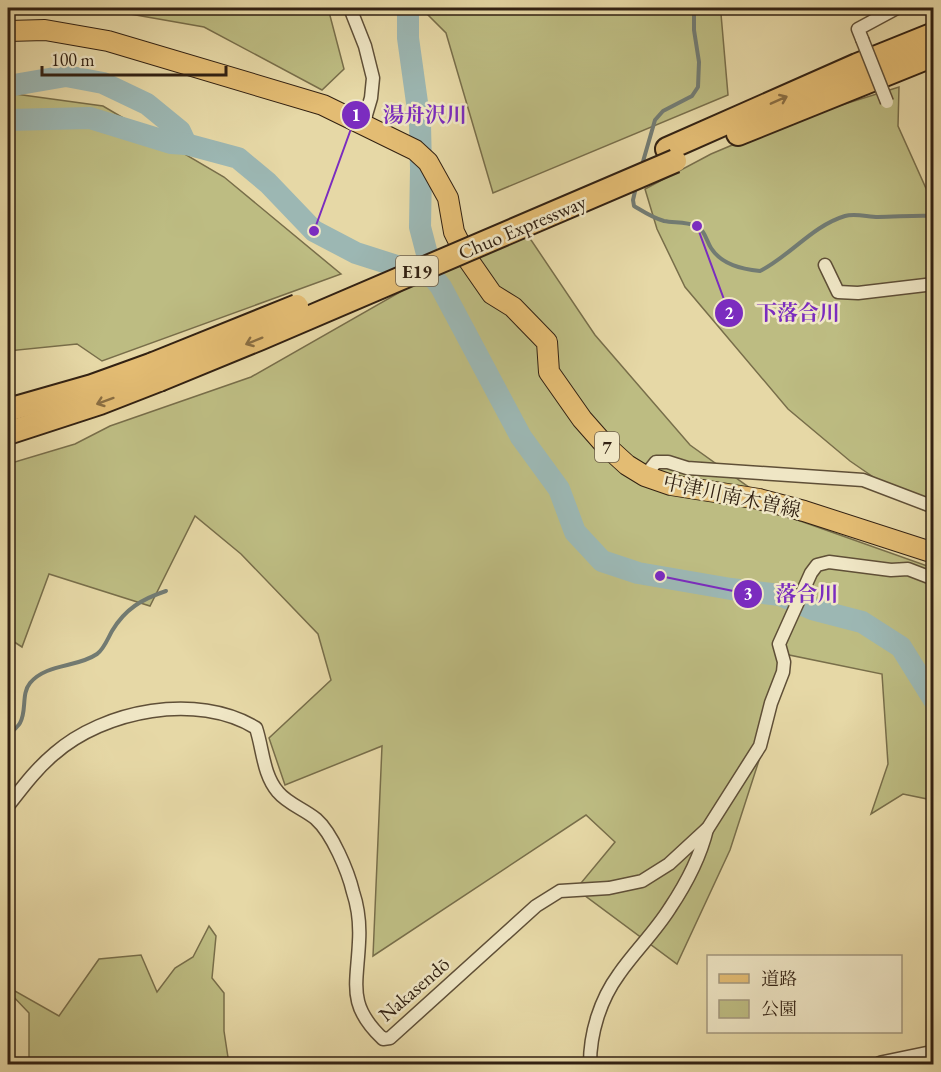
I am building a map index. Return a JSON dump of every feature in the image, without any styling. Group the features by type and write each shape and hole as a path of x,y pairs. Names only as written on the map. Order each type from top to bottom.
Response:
{"highway":[{"name":"Chuo Expressway","path":"8,410 92,386 156,372 259,339 671,155 857,65 933,34"},
{"name":"Chuo Expressway","path":"671,155 933,55"},
{"name":"Chuo Expressway","path":"8,433 100,403 156,372"}],"main road":[{"name":"中津川南木曽線","path":"8,32 45,30 108,41 323,105 421,156 448,198 454,232 467,258 492,294 513,307 547,342 549,372 582,419 627,465 645,476 671,485 759,499 804,511 933,554"}],"street":[{"path":"350,8 365,46 373,78 371,98 363,124"},
{"path":"887,102 858,29 897,8"},
{"path":"825,265 838,292 858,293 933,284"},
{"path":"645,476 656,462 668,462 687,468 863,480 933,507"},
{"name":"Nakasendō","path":"8,806 54,754 94,727 115,719 157,710 209,710 229,715 256,728 269,779 279,794 317,820 330,837 348,876 357,913 359,941 355,979 356,996 361,1012 369,1025 383,1039 390,1038 536,906 560,891 609,888 642,882 669,864 708,828 760,746 771,703 783,672 779,644 811,573 817,565 829,562 891,570 908,569 933,579"},
{"path":"590,1065 590,1047 602,1004 618,974 670,909 690,875 703,847 708,828"},
{"path":"881,1065 933,1053"}],"green space":[{"path":"96,8 328,8 344,69 322,90 204,27"},
{"path":"421,8 734,8 721,14 728,95 493,193 446,33"},
{"path":"899,87 898,126 933,204 933,514 917,507 850,461 788,409 685,287 657,229 645,189 711,154 787,122"},
{"path":"8,93 103,106 224,177 341,274 102,361 77,344 8,351"},
{"path":"527,234 595,335 690,445 792,518 933,568 933,816 927,799 903,794 871,814 888,764 882,674 784,654 762,751 730,850 677,964 576,889 615,842 586,815 373,956 382,746 285,785 269,738 331,680 318,634 241,554 195,516 150,606 49,574 22,647 8,638 8,464 75,444 110,426 251,377 486,243"},
{"path":"209,926 216,936 212,978 224,993 224,1031 229,1064 29,1064 29,1013 8,991 8,987 59,1016 99,959 141,955 157,992 175,968 193,957"}],"waterway":[{"path":"408,8 408,38 420,124 420,227 433,277 441,287 521,437 559,489 575,532 602,561 638,573 780,595 812,609 862,622 901,647 934,700"},
{"path":"642,165 655,120 663,111 692,96 698,87 699,62 694,30 694,8"},
{"path":"8,86 66,76 103,83 147,104 180,131 186,144"},
{"path":"8,120 90,118 171,143 186,144 238,158 268,183 314,231 356,253 428,276"},
{"path":"636,187 634,206 660,220 696,226 721,258 739,267 760,271 822,227 845,216 934,216"},
{"path":"8,736 20,723 27,687 30,683 45,672 80,662 97,654 117,623 128,611 142,601 166,591"}],"place":[{"name":"下落合川","path":"697,226"},
{"name":"湯舟沢川","path":"314,231"},
{"name":"落合川","path":"660,576"}]}
